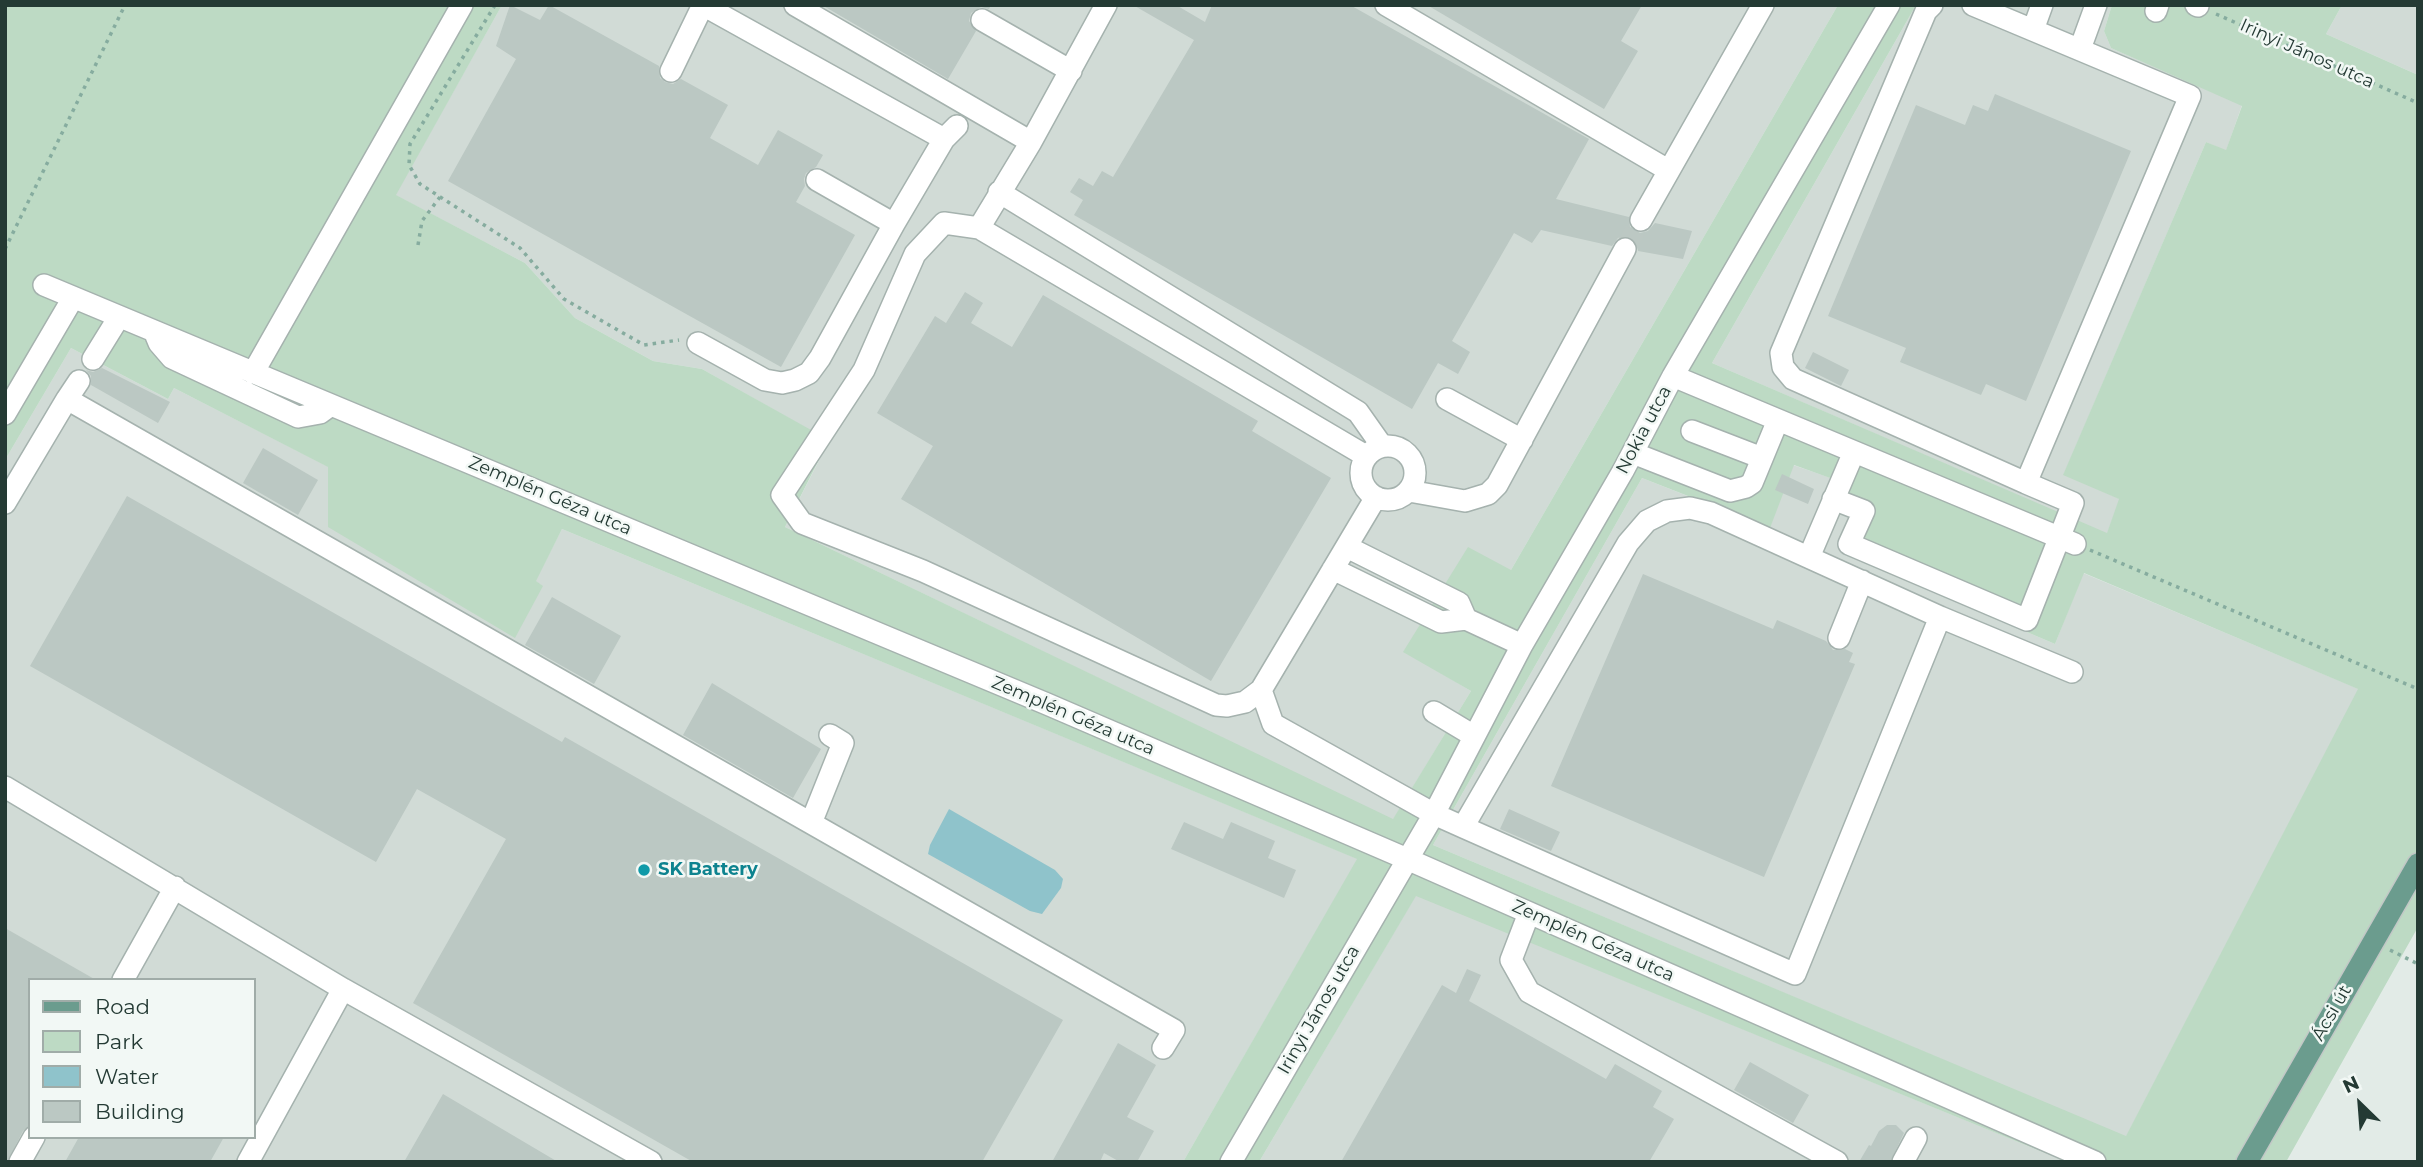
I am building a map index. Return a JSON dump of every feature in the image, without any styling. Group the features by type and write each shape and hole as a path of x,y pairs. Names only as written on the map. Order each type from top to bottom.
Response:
{"main road":[{"name":"Ácsi út","path":"2247,1162 2418,864"}],"street":[{"path":"253,373 462,5"},
{"path":"671,71 703,5 950,132 809,373 782,383 765,380 698,343"},
{"path":"795,5 1031,142"},
{"path":"979,228 1031,142 1106,5"},
{"path":"1386,5 1668,170"},
{"path":"1641,220 1763,5"},
{"name":"Nokia utca","path":"1407,859 1434,814 1522,645 1633,453 1673,376 1889,5"},
{"path":"1833,499 1872,512 1849,544 2027,620 2043,578 2067,541 2073,503 1793,379 1783,367 1781,353 1926,11 1932,5"},
{"path":"1973,5 2190,96 2026,483"},
{"path":"2033,30 2042,5"},
{"path":"2080,49 2096,5"},
{"path":"982,20 1071,71"},
{"path":"817,180 894,224"},
{"path":"999,192 1358,412 1374,451"},
{"path":"1374,451 1362,465 1363,483 1376,497 1394,500 1409,491 1416,475 1412,458 1399,447 1374,451 1224,373 979,228 944,223 915,254 864,370 782,495 802,523 923,571 1216,705 1236,705 1261,690 1376,497"},
{"path":"1409,491 1465,501 1488,494 1497,485 1625,249"},
{"name":"Zemplén Géza utca","path":"44,285 1034,699 1407,859 2095,1162"},
{"path":"5,414 73,298"},
{"path":"93,359 119,317"},
{"path":"153,331 172,358 298,416 320,413 331,405"},
{"path":"1224,373 1241,342"},
{"path":"1673,376 2067,541"},
{"path":"5,503 79,381"},
{"path":"67,399 1174,1030 1163,1048"},
{"path":"1447,399 1522,440"},
{"path":"1633,453 1730,491 1752,483 1778,420"},
{"path":"1692,430 1762,458"},
{"path":"1809,557 1854,452"},
{"path":"1463,827 1628,543 1647,521 1667,511 1690,508 1711,513 1940,617 2072,672"},
{"path":"1347,547 1459,603 1466,619"},
{"path":"1333,569 1441,622 1466,619 1522,645"},
{"path":"2023,569 2043,578"},
{"path":"1839,638 1862,581"},
{"path":"1261,690 1272,723 1434,814 1795,974 1940,617"},
{"path":"1434,712 1474,736"},
{"path":"811,823 844,743 830,735"},
{"path":"5,787 343,989 651,1162"},
{"name":"Irinyi János utca","path":"1231,1162 1407,859"},
{"path":"124,978 175,887"},
{"path":"1529,913 1511,960 1529,992 1837,1162"},
{"path":"248,1162 343,989"},
{"path":"1903,1162 1916,1138"},
{"path":"20,1162 33,1139"}],"path":[{"path":"5,249 125,5"},
{"path":"495,5 410,144 409,166 420,184 520,248 564,299 644,345 683,339 698,343"},
{"name":"Irinyi János utca","path":"2197,6 2418,103"},
{"path":"418,245 422,221 441,197"},
{"path":"2067,541 2418,689"},
{"path":"2373,941 2418,964"}],"shaded area":[{"path":"502,5 1838,5 1511,570 1404,651 1471,691 1393,820 785,527 829,441 702,369 653,361 575,318 525,263 395,195"},
{"path":"1916,5 2112,5 2104,31 2111,48 2242,105 2226,151 2206,142 2064,474 2120,499 2107,534 1712,363"},
{"path":"2342,5 2418,5 2418,75 2326,34"},
{"path":"71,348 168,399 174,388 329,467 542,586 535,581 562,529 1358,859 1183,1162 5,1162 5,460"},
{"path":"1793,465 1834,479 1857,514 1851,557 2055,644 2083,573 2359,689 2126,1137 1433,845 1642,478 1769,528"},
{"path":"1416,895 2067,1162 1259,1162"}],"green space":[{"path":"5,5 502,5 396,195 525,263 575,318 653,361 702,369 829,440 785,527 1393,819 1471,691 1403,652 1468,547 1511,570 1838,5 1916,5 1712,363 2107,533 2119,499 2063,475 2206,142 2226,150 2242,106 2111,48 2104,31 2112,5 2342,5 2326,34 2418,75 2418,927 2286,1162 2067,1162 1416,896 1259,1162 1183,1162 1357,859 562,529 536,581 543,586 515,638 328,527 328,467 174,388 168,399 71,348 5,460","holes":["1794,465 1833,479 1857,514 1844,542 1851,557 2055,644 2084,573 2358,689 2126,1136 1433,845 1642,478 1770,528"]}],"water":[{"path":"949,809 1055,870 1063,879 1061,888 1042,914 1030,911 928,854"}],"building":[{"path":"510,5 540,20 549,5 659,66 660,78 665,82 673,84 681,79 728,105 710,138 758,165 778,130 823,155 816,167 806,173 805,186 796,202 855,235 781,367 448,181 516,59 496,46"},
{"path":"822,5 991,5 989,9 981,7 971,13 969,21 976,31 948,79"},
{"path":"1133,5 1176,5 1205,22 1212,5 1350,5 1589,139 1556,199 1629,217 1630,227 1640,233 1648,231 1655,223 1692,231 1683,259 1638,251 1636,242 1625,236 1618,238 1612,246 1541,230 1532,243 1514,233 1452,341 1470,352 1458,374 1438,363 1412,409 1074,215 1083,200 1070,192 1079,178 1093,186 1102,171 1113,177 1194,40"},
{"path":"1427,5 1642,5 1621,41 1638,51 1604,109"},
{"path":"1995,94 2131,151 2026,401 1986,384 1981,395 1900,362 1906,348 1828,316 1916,105 1965,125 1973,105 1988,111"},
{"path":"965,292 983,303 971,323 1012,347 1043,295 1258,421 1252,431 1331,478 1211,681 901,499 933,446 877,413 935,316 946,323"},
{"path":"1813,352 1849,370 1841,386 1805,368"},
{"path":"102,368 170,402 158,423 91,385 91,376 86,370 93,372"},
{"path":"263,448 318,480 298,515 243,483"},
{"path":"1782,474 1814,489 1808,504 1775,490"},
{"name":"SK Battery","path":"127,496 562,742 565,737 1063,1020 982,1162 693,1162 413,1003 506,839 417,789 376,862 30,666"},
{"path":"1643,574 1773,629 1777,620 1826,641 1833,650 1845,649 1853,653 1849,662 1855,664 1764,877 1551,786"},
{"path":"552,597 621,636 594,684 525,645"},
{"path":"712,683 821,749 793,798 683,735"},
{"path":"1509,809 1560,832 1551,851 1500,829"},
{"path":"1184,822 1223,839 1231,822 1275,841 1268,858 1296,870 1284,898 1171,849"},
{"path":"5,928 92,978 28,978 28,1127 23,1131 7,1162"},
{"path":"1467,969 1481,975 1469,1001 1606,1079 1615,1064 1662,1091 1653,1107 1674,1119 1649,1162 1341,1162 1442,985 1456,993"},
{"path":"1118,1043 1156,1065 1127,1117 1154,1131 1137,1162 1120,1162 1104,1153 1100,1162 1052,1162"},
{"path":"1750,1062 1809,1095 1793,1123 1734,1090"},
{"path":"443,1094 558,1162 404,1162"},
{"path":"1887,1125 1896,1125 1904,1133 1890,1162 1859,1162 1879,1131"},
{"path":"78,1139 223,1139 210,1162 65,1162"}],"tunnel":[{"path":"1625,249 1641,220"}],"place":[{"name":"SK Battery","path":"644,870"}]}
